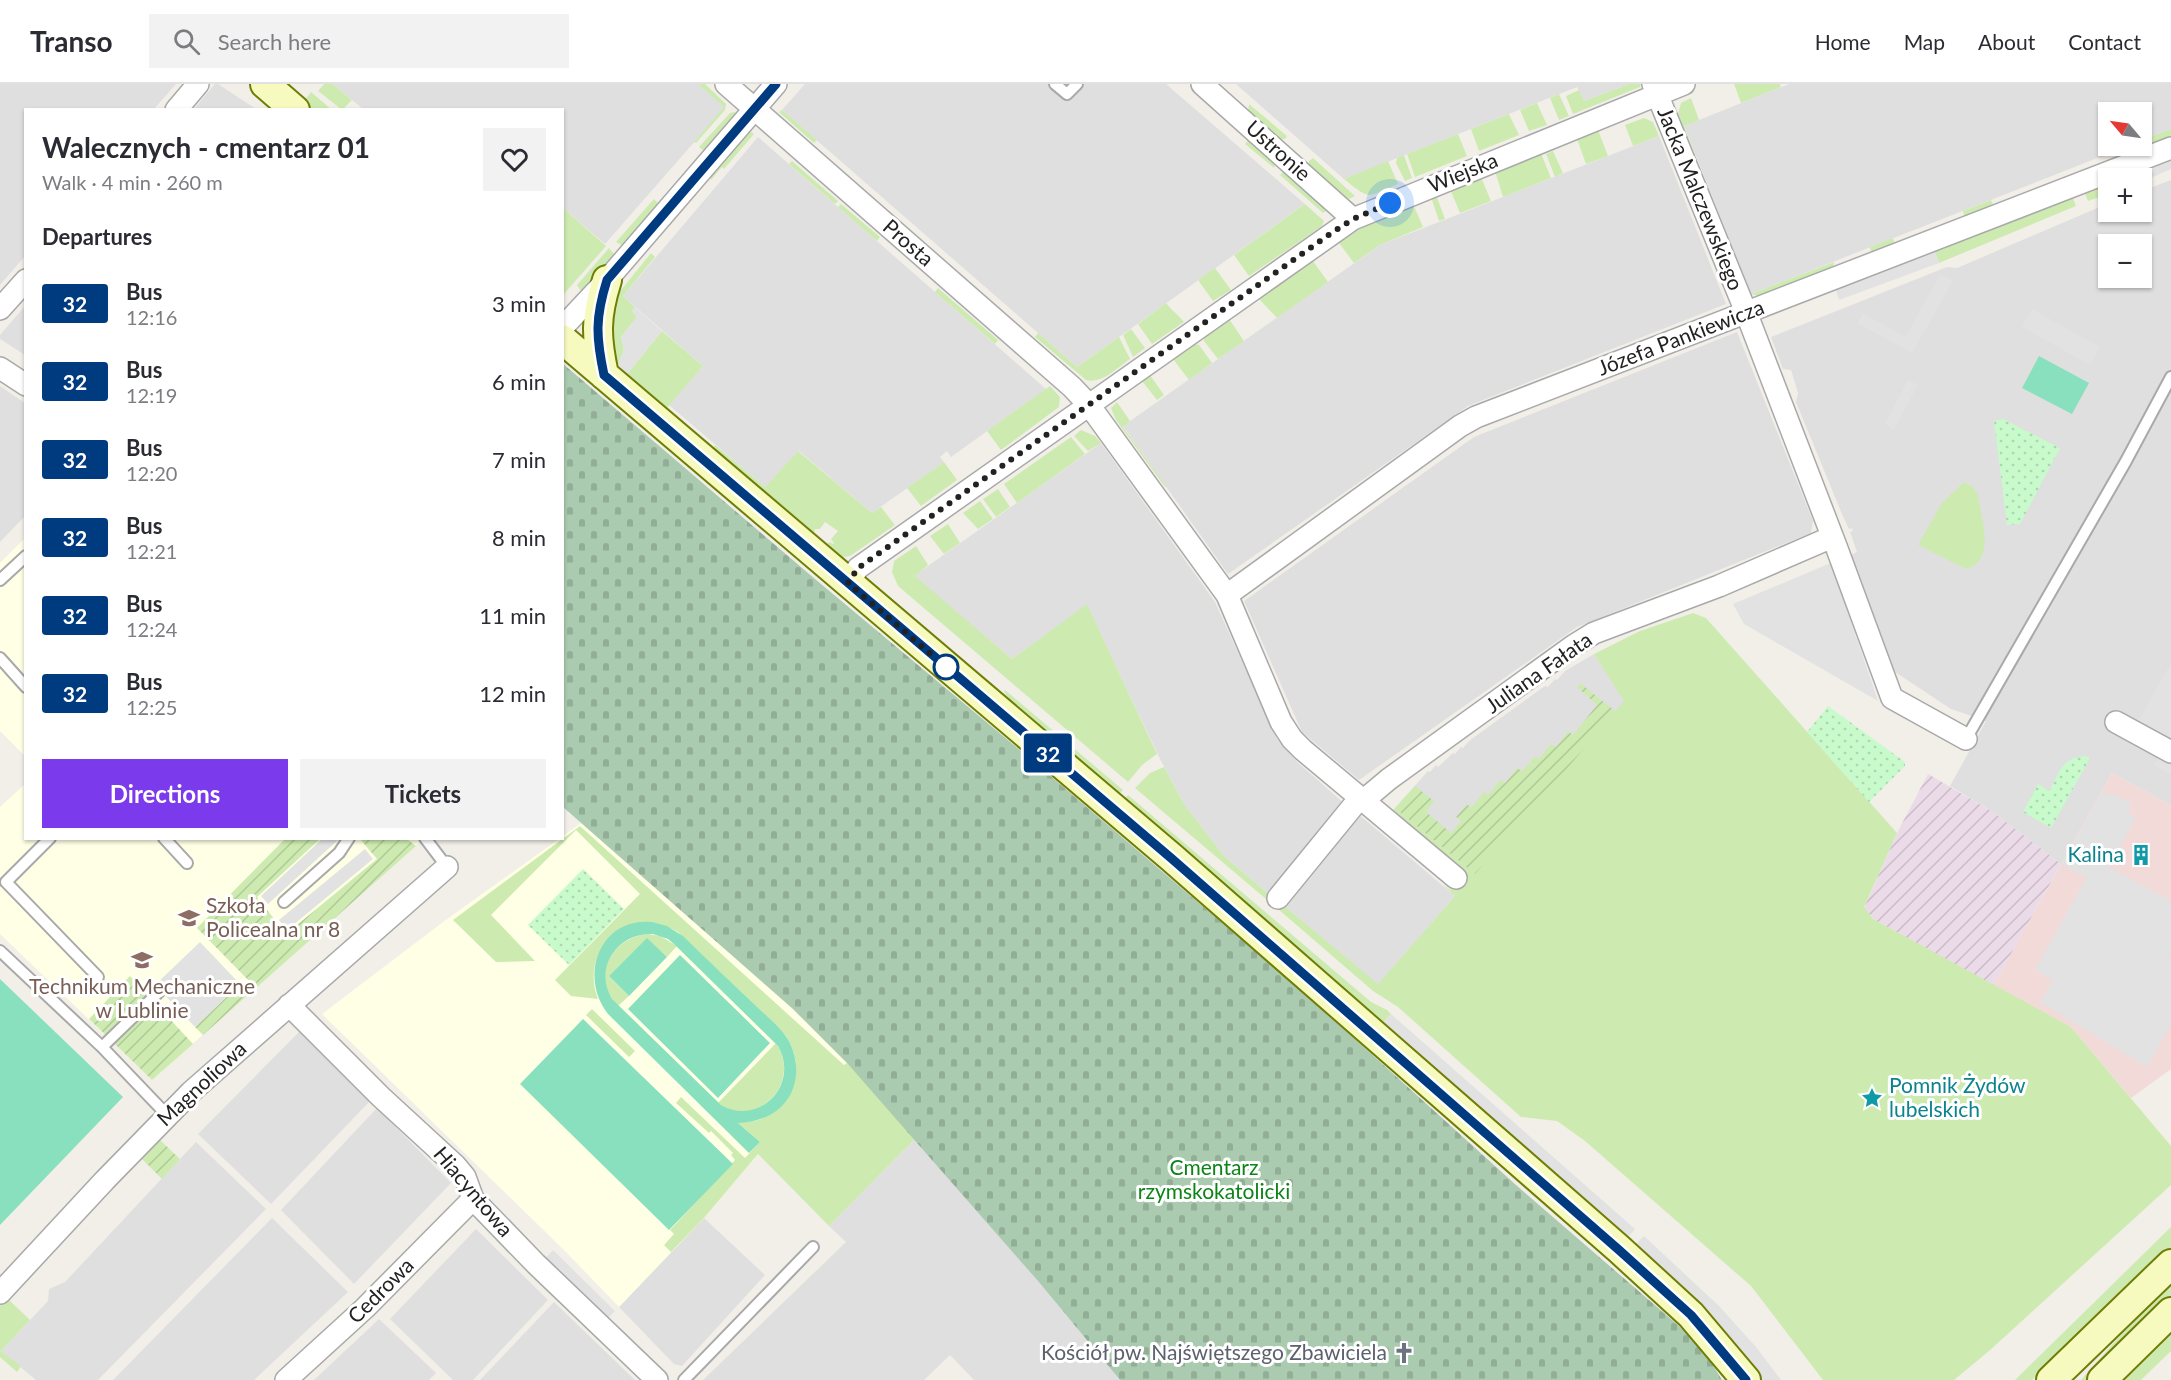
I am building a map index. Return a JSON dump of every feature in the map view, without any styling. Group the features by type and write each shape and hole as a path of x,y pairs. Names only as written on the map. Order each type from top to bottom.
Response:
{"street":[{"path":"178,108 198,84"},
{"path":"264,84 293,108"},
{"name":"Prosta","path":"726,84 1055,372 1089,405 1227,595 1281,722 1292,739 1359,802 1456,878"},
{"path":"564,326 607,280 776,84"},
{"name":"Ustronie","path":"1202,84 1353,219"},
{"name":"Wiejska","path":"848,583 858,568 1353,219 1655,90 1684,84"},
{"name":"Jacka Malczewskiego","path":"1655,90 1746,312 1892,698 1966,739"},
{"name":"Józefa Pankiewicza","path":"1227,595 1460,426 1476,417 2171,148"},
{"path":"604,375 597,342 597,330 598,312 607,280"},
{"path":"0,309 24,282"},
{"path":"564,341 1197,880 1669,1294 1707,1333 1746,1380"},
{"path":"0,368 24,384"},
{"name":"Juliana Fałata","path":"1278,898 1359,802 1573,646 1594,633 1719,586 1832,537"},
{"path":"2116,722 2171,752"},
{"name":"Magnoliowa","path":"0,1293 167,1115 447,867"},
{"name":"Hiacyntowa","path":"289,1005 381,1097 455,1165 465,1177 473,1199 536,1264 657,1380"},
{"name":"Cedrowa","path":"286,1380 365,1308 473,1199"},
{"path":"2051,1380 2171,1264"},
{"path":"2102,1380 2171,1312"}],"lane":[{"path":"1055,84 1067,94 1077,84"},
{"path":"1966,739 2126,461 2171,377"},
{"path":"0,580 24,558"},
{"path":"0,658 24,685"},
{"path":"48,840 6,882 98,977"},
{"path":"166,840 187,863"},
{"path":"284,902 339,854 348,840"},
{"path":"427,840 447,867"},
{"path":"0,951 102,1047 167,1115"},
{"path":"102,1047 160,991"},
{"path":"684,1380 813,1247"}],"shaded area":[{"path":"0,84 176,84 155,108 24,108 24,257 0,285"},
{"path":"215,84 218,84 254,108 195,108"},
{"path":"333,84 698,84 725,107 605,244 564,209 564,108 362,108"},
{"path":"805,84 1166,84 1305,204 1077,367 782,110"},
{"path":"1236,84 1629,84 1584,101 1577,87 1344,179"},
{"path":"1789,84 2171,84 2171,129 2152,136 2152,102 2098,102 2098,156 2103,156 1751,294 1684,126"},
{"path":"1659,136 1726,304 1468,406 1228,574 1123,426 1380,245"},
{"path":"758,137 1046,389 951,457 947,451 940,457 944,462 872,513 799,451 765,487 669,405 703,366 623,296"},
{"path":"2171,155 2171,169 2153,177 2152,168 2143,166"},
{"path":"2171,180 2171,805 2112,773 2061,864 1993,812 1950,786 1986,721 1951,709 1895,672 1891,665 1849,556 1857,552 1850,532 1853,531 1852,528 1849,529 1842,514 1796,402 1798,393 1791,370 1783,369 1771,337 1947,267 1957,268 2098,208 2098,222 2152,222 2152,187"},
{"path":"1934,250 1939,263 1839,300 1835,287"},
{"path":"1941,274 1953,281 1912,353 1857,323 1863,313 1905,337"},
{"path":"24,307 24,354 0,339 0,335"},
{"path":"635,307 662,331 627,374 618,364 624,350 621,337 637,317 632,311"},
{"path":"2032,309 2100,347 2090,365 2022,327"},
{"path":"1737,332 1813,521 1811,533 1577,627 1359,780 1302,732 1244,601 1474,437"},
{"path":"1908,380 1918,385 1894,430 1885,424"},
{"path":"0,386 24,403 24,517 0,542"},
{"path":"1101,443 1215,602 1277,739 1296,761 1346,805 1270,895 1225,857 1184,804 1160,759 1087,605 1012,659 914,576"},
{"path":"24,539 24,755 0,731 0,563"},
{"path":"1831,563 1878,701 1744,624 1733,604"},
{"path":"1594,654 1625,701 1475,874 1395,808 1428,771 1430,772 1436,765 1438,767 1453,753 1455,754 1461,747 1463,748 1469,741 1545,686 1548,687 1565,671"},
{"path":"2171,663 2171,750 2134,729"},
{"path":"2160,754 2171,760 2171,775 2154,765"},
{"path":"2112,773 2171,805 2171,1069 2131,1098 2071,1027 1993,986"},
{"path":"1928,774 1993,812 2061,864 1993,986 1873,919 1864,908 1897,833"},
{"path":"24,785 24,840 424,840 152,1080 0,934 0,807"},
{"path":"2102,793 2116,795 2131,803 2128,813 2136,817 2109,867 2171,901 2171,955 2168,960 2171,962 2171,1024 2147,1067 2040,1002 2053,981 2035,970 2086,878 2061,864"},
{"path":"1357,813 1455,896 1378,985 1282,904"},
{"path":"581,823 793,1009 847,1063 759,1153 704,1218 619,1307 566,1252 322,1014 443,922 558,840 564,840 564,835"},
{"path":"321,840 338,840 268,904 261,896"},
{"path":"365,849 373,859 287,930 279,920"},
{"path":"200,942 240,984 195,1027 155,985"},
{"path":"1391,1014 1635,1229 1624,1242 1380,1026"},
{"path":"300,1031 371,1100 271,1204 198,1134"},
{"path":"377,1108 451,1183 354,1284 281,1210"},
{"path":"915,1139 1120,1380 974,1380 950,1355 924,1380 703,1380 846,1242 829,1226"},
{"path":"196,1142 266,1209 98,1380 36,1380 1,1351 48,1301 49,1289 65,1282"},
{"path":"272,1218 348,1292 254,1380 113,1380"},
{"path":"704,1218 765,1275 682,1366 674,1364 619,1307"},
{"path":"476,1229 548,1300 473,1380 453,1380 390,1319"},
{"path":"1644,1236 1719,1306 1756,1347 1781,1380 1760,1380 1744,1359 1632,1248"},
{"path":"553,1250 615,1311 604,1322 542,1262"},
{"path":"554,1302 635,1380 480,1380"},
{"path":"379,1319 436,1373 429,1380 314,1380"}],"green space":[{"path":"324,84 333,84 352,100 344,108 340,108 318,91"},
{"path":"698,84 705,84 726,104 725,110 696,143 694,142 724,107"},
{"path":"1629,84 1641,84 1640,87 1573,114 1566,96 1579,90 1584,101"},
{"path":"1734,84 1780,84 1781,87 1741,103"},
{"path":"311,92 330,108 311,108 305,100"},
{"path":"1559,94 1569,116 1559,120 1550,98"},
{"path":"1691,98 1699,120 1684,126 1695,155 1692,155 1678,114 1681,103"},
{"path":"1537,103 1547,125 1529,131 1520,110"},
{"path":"1249,104 1287,136 1285,139 1280,139 1248,111"},
{"path":"782,110 817,140 814,143 779,112"},
{"path":"735,112 735,117 705,152 699,147 730,113"},
{"path":"1509,114 1519,135 1479,151 1471,129"},
{"path":"1644,118 1653,122 1659,136 1633,146 1625,125"},
{"path":"2171,129 2171,138 2152,145 2152,136"},
{"path":"1598,130 1608,156 1586,164 1577,139"},
{"path":"750,131 754,134 724,169 722,167 711,180 710,175"},
{"path":"1458,134 1467,156 1415,177 1407,154"},
{"path":"1250,138 1276,160 1274,168 1245,144"},
{"path":"1553,151 1563,173 1555,177 1546,154"},
{"path":"1541,153 1551,178 1503,197 1495,171"},
{"path":"1404,155 1412,178 1405,181 1396,163 1397,158"},
{"path":"1313,158 1355,196 1349,199 1309,165 1309,161"},
{"path":"792,161 838,201 835,204 789,164"},
{"path":"1388,161 1398,184 1380,192 1365,194 1344,179"},
{"path":"1284,171 1329,209 1323,213 1280,175"},
{"path":"1481,177 1491,201 1460,213 1450,189"},
{"path":"2098,183 2098,198 2088,201 2083,189"},
{"path":"2071,193 2076,206 1939,263 1934,250"},
{"path":"1436,195 1445,219 1439,221 1431,197"},
{"path":"654,199 659,204 623,246 616,242"},
{"path":"1991,200 1993,205 1991,208 1965,219 1963,211"},
{"path":"841,204 880,237 877,241 838,207"},
{"path":"1305,204 1324,221 1322,226 1249,276 1234,255"},
{"path":"1413,204 1423,227 1380,245 1354,263 1339,243 1372,221"},
{"path":"564,209 606,246 564,294"},
{"path":"1893,238 1895,245 1871,252 1870,247"},
{"path":"609,248 615,255 582,293 577,285"},
{"path":"651,253 655,257 623,296 635,307 632,311 637,317 621,337 624,350 618,364 613,354 609,335 613,300"},
{"path":"1313,261 1328,282 1277,318 1259,299"},
{"path":"1834,262 1833,269 1762,297 1751,294"},
{"path":"1215,268 1231,290 1213,301 1198,280"},
{"path":"938,288 998,340 995,344 935,292"},
{"path":"1166,303 1184,322 1152,344 1138,324"},
{"path":"1229,319 1244,341 1218,359 1204,338"},
{"path":"1131,329 1145,348 1133,357 1123,335"},
{"path":"662,331 703,366 667,408 627,374"},
{"path":"1038,333 1077,367 1119,337 1130,359 1115,371 1098,380 1086,380 1035,337"},
{"path":"1195,344 1199,345 1212,363 1189,380 1173,359"},
{"path":"2039,356 2089,383 2072,414 2022,388"},
{"name":"Cmentarz rzymskokatolicki","path":"564,365 1304,993 1516,1185 1679,1326 1705,1352 1722,1380 1120,1380 1038,1281 847,1063 793,1009 564,808"},
{"path":"1150,375 1164,395 1157,400 1142,381"},
{"path":"1050,386 1060,397 1059,407 1001,450 987,431"},
{"path":"1117,402 1130,421 1123,427 1165,487 1116,420 1111,408"},
{"path":"2003,419 2060,448 2020,524 2007,525 1994,421"},
{"path":"1081,430 1095,436 1101,443 1088,451 1074,436"},
{"path":"1071,437 1085,454 1017,503 1004,484"},
{"path":"715,445 765,487 798,451 872,513 881,507 895,525 850,556 843,557 826,544 834,543 831,539 838,531 825,522 820,529 815,529 814,534 713,448"},
{"path":"944,462 957,480 921,506 907,488"},
{"path":"1964,482 1973,487 1978,495 1985,537 1981,557 1976,564 1966,569 1918,545 1942,503"},
{"path":"998,489 1010,507 996,517 983,499"},
{"path":"980,501 993,519 978,529 963,513"},
{"path":"948,524 960,543 944,554 930,536"},
{"path":"916,546 928,565 915,576 1012,659 1087,604 1157,754 1142,765 1128,782 898,586 892,572 894,561"},
{"path":"1693,613 1706,618 1897,833 1864,907 1873,919 2071,1027 2171,1146 2171,1185 1989,1351 1954,1380 1823,1380 1751,1286 1585,1141 1557,1121 1521,1117 1398,1007 1373,991 1278,909 1282,904 1378,984 1455,896 1442,884 1451,890 1466,875 1391,812 1395,808 1475,874 1624,701 1594,654 1640,631"},
{"path":"1580,683 1616,712 1475,874 1395,808 1415,786 1434,801 1426,812 1451,833 1461,821 1456,817 1467,804 1471,808 1484,792 1488,795 1500,780 1505,783 1517,768 1522,771 1529,763 1537,769 1530,762 1535,756 1539,759 1551,744 1556,747 1568,731 1573,735 1597,705 1577,687"},
{"path":"1005,690 1123,790 1117,796 1024,717 1004,692"},
{"path":"1828,706 1905,762 1905,766 1869,802 1807,732"},
{"path":"2077,757 2090,758 2051,828 2023,812 2038,784 2049,791 2066,763"},
{"path":"1164,767 1184,804 1225,857 1270,895 1266,899 1135,788 1150,773"},
{"path":"1128,795 1371,1002 1391,1014 1382,1024 1123,801"},
{"path":"580,826 844,1065 847,1063 915,1139 829,1226 758,1154 704,1218 671,1252 664,1245 674,1234 670,1230 735,1160 731,1155 733,1153 711,1131 709,1133 676,1103 681,1097 745,1158 760,1142 737,1122 754,1121 769,1115 780,1107 795,1082 796,1067 793,1051 786,1036 678,932 660,924 643,923 627,927 613,936 602,948 595,963 594,980 598,999 571,996 555,980 640,894 576,830 491,915 535,961 496,962 453,920"},
{"path":"284,840 319,840 257,897 286,934 377,859 361,840 408,840 416,846 256,988 197,928"},
{"path":"583,869 624,909 569,965 528,925"},
{"path":"652,922 667,926 683,936 774,1023 790,1043 795,1056 796,1070 789,1097 774,1113 753,1121 738,1123 760,1142 749,1153 608,1014 599,999 595,983 595,967 599,952 607,939 619,929 634,923","holes":["653,934 668,939 778,1046 783,1060 784,1074 780,1087 762,1106 749,1110 736,1110 721,1105 612,999 605,975 612,954 629,939 640,935"]},
{"path":"648,934 660,936 677,946 667,957 647,939 609,976 629,996 618,1006 606,984 605,972 609,961 624,943"},
{"path":"647,938 667,957 629,996 609,976"},
{"path":"680,955 770,1043 718,1098 628,1009"},
{"path":"130,976 193,1044 152,1080 89,1019"},
{"path":"0,979 123,1097 0,1225"},
{"path":"240,984 249,994 203,1035 195,1027"},
{"path":"592,1009 635,1051 629,1057 586,1015"},
{"path":"583,1019 733,1164 669,1230 520,1084"},
{"path":"776,1043 783,1058 784,1073 780,1087 772,1098 761,1107 747,1111 733,1110 718,1103"},
{"path":"160,1140 180,1159 162,1179 142,1159"},
{"path":"2171,1227 2171,1247 2032,1380 2015,1380"},
{"path":"2171,1284 2171,1297 2087,1380 2081,1380 2118,1338"},
{"path":"6,1297 30,1320 1,1351 21,1366 17,1372 0,1357 0,1306"},
{"path":"2171,1329 2171,1351 2141,1380 2120,1380"}],"bus line":[{"name":"32","path":"776,84 607,280 598,312 597,330 597,342 604,375 1171,858 1669,1294 1715,1341 1746,1380"}],"place":[{"name":"Kalina","path":"2141,855"},
{"name":"Szkoła Policealna nr 8","path":"189,918"},
{"name":"Technikum Mechaniczne w Lublinie","path":"142,960"},
{"name":"Pomnik Żydów lubelskich","path":"1872,1098"},
{"name":"Kościół pw. Najświętszego Zbawiciela","path":"1404,1353"}],"route":[{"path":"946,667 848,583 858,568 1330,234 1353,219 1390,203"}]}
